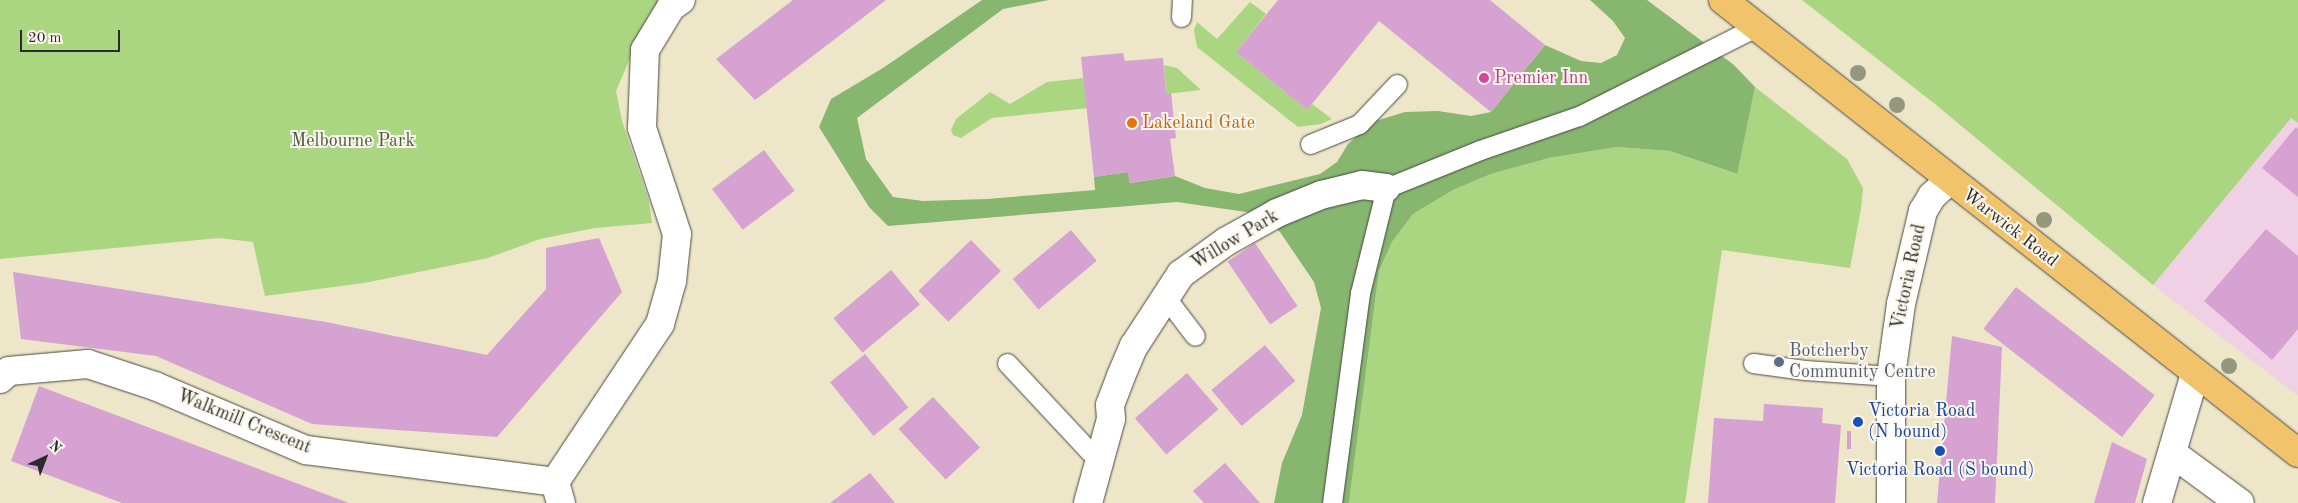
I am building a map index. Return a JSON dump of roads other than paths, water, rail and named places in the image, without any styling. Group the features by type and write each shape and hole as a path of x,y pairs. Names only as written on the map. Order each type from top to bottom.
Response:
{"main road":[{"name":"Warwick Road","path":"1723,0 2195,374 2298,453"}],"street":[{"name":"Walkmill Crescent","path":"3,370 88,364 154,386 306,450 558,492 660,324 672,281 677,234 642,128 645,50 671,7 681,0"},
{"name":"Victoria Road","path":"1891,503 1891,376 1901,304 1918,228 1932,196 1950,180"},
{"name":"Willow Park","path":"1088,503 1111,419 1110,405 1121,376 1134,346 1164,295 1181,274 1200,258 1277,213 1321,195 1362,185 1386,188"},
{"path":"2157,503 2195,374"},
{"path":"2172,452 2240,503"}],"lane":[{"path":"1332,503 1360,293 1386,188 1480,150 1579,116 1756,27"},
{"path":"1310,144 1359,124 1397,84"},
{"path":"1164,295 1195,336"},
{"path":"1007,363 1089,451 1102,457"},
{"path":"1754,363 1805,370 1891,376"}],"place":[{"name":"Premier Inn","path":"1484,78"},
{"name":"Lakeland Gate","path":"1132,123"},
{"name":"Botcherby Community Centre","path":"1779,362"},
{"name":"Victoria Road (N bound)","path":"1858,422"},
{"name":"Victoria Road (S bound)","path":"1940,451"}],"park label":[{"name":"Melbourne Park","path":"353,141"}]}
